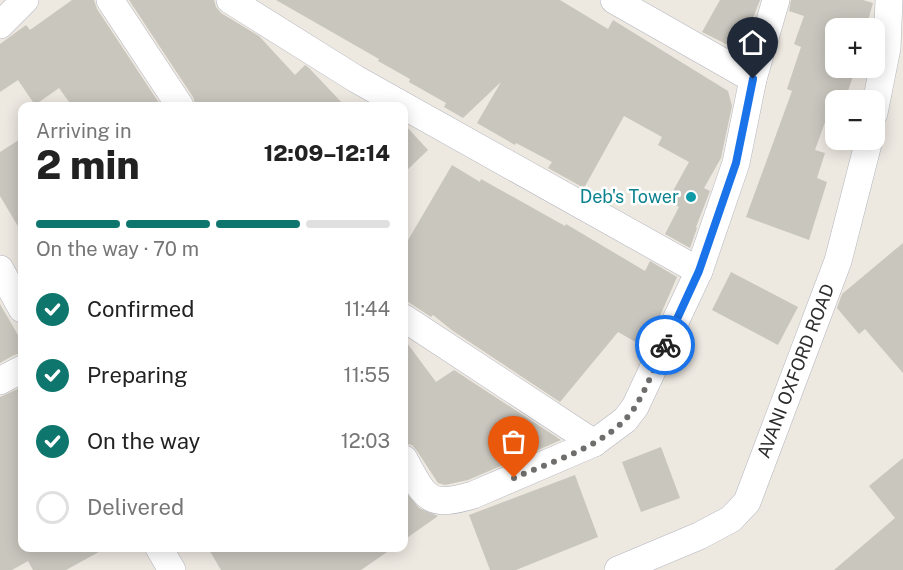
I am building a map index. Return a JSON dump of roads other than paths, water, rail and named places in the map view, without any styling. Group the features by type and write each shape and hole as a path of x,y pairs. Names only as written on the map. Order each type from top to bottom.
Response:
{"street":[{"path":"110,0 177,102"},
{"path":"230,0 397,102"},
{"path":"614,0 753,79"},
{"path":"408,466 421,489 433,500 442,502 473,495 594,443 625,420 635,407 699,271 736,163 753,79 776,0"},
{"path":"879,90 887,48 889,0"},
{"path":"408,108 699,271"},
{"name":"AVANI OXFORD ROAD","path":"618,570 664,562 699,536 731,519 747,502 838,261 866,150"},
{"path":"0,269 18,302"},
{"path":"408,321 594,443"},
{"path":"0,381 18,371"},
{"path":"161,552 172,570"}],"place":[{"name":"Deb's Tower","path":"691,197"}]}
